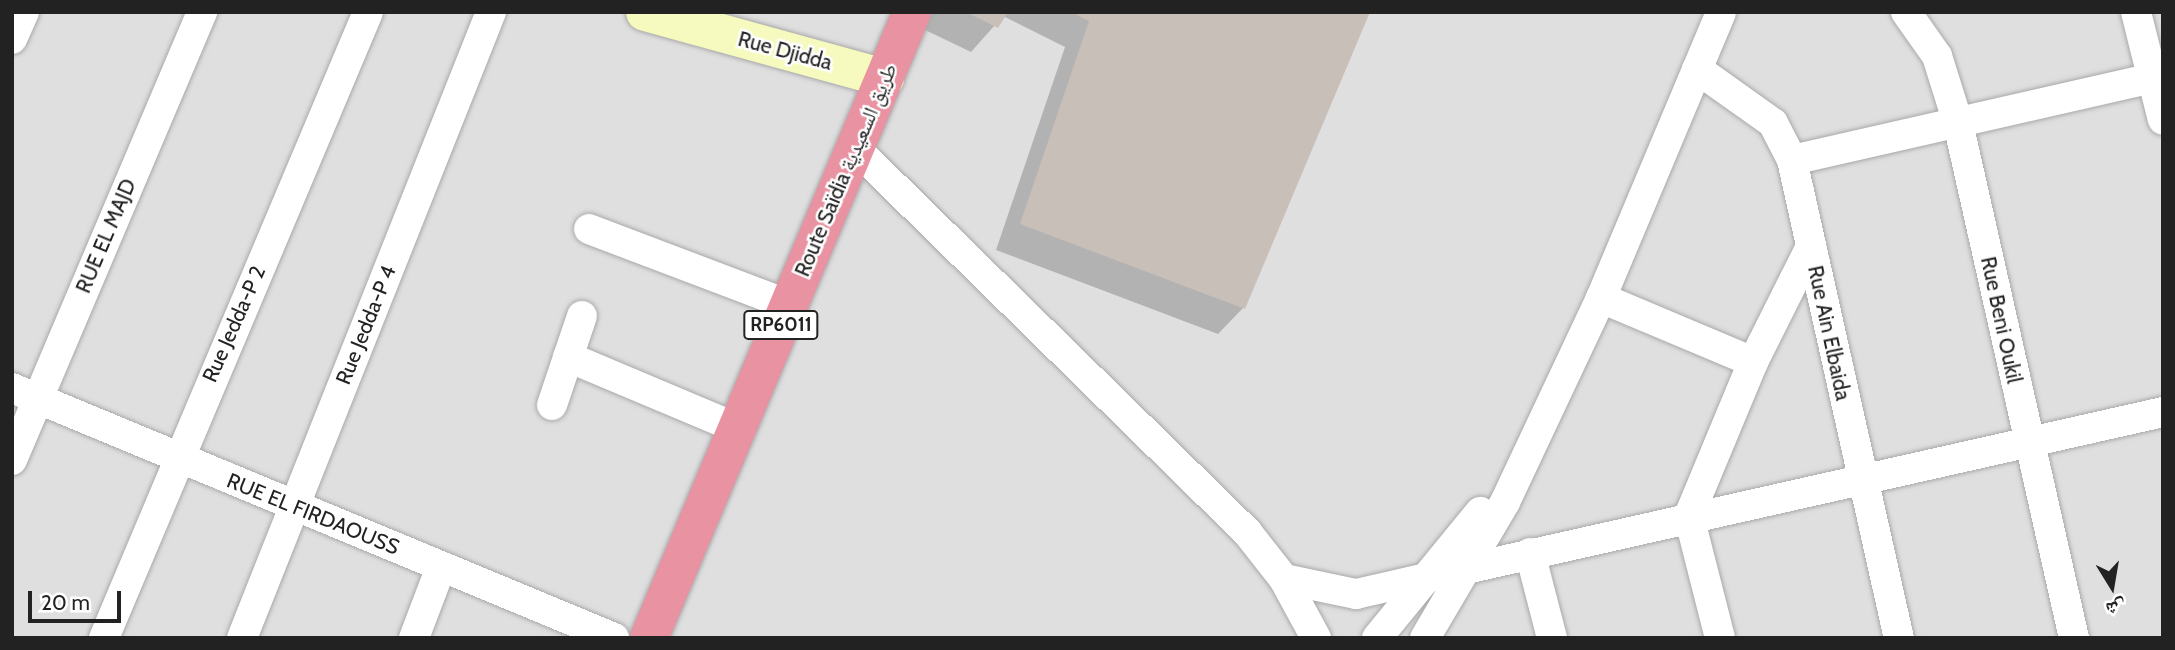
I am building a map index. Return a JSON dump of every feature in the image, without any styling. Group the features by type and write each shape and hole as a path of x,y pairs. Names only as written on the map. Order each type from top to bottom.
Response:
{"highway":[{"name":"Route Saïdia طريق السعيدية","path":"649,638 912,12"}],"street":[{"path":"12,39 23,12"},
{"name":"RUE EL MAJD","path":"12,460 25,393 202,12"},
{"name":"Rue Jedda-P 2","path":"104,638 175,458 368,12"},
{"name":"Rue Jedda-P 4","path":"242,638 293,504 491,12"},
{"name":"Rue Djidda","path":"645,12 885,78"},
{"path":"1425,638 1466,569 1521,464 1601,298 1721,12"},
{"name":"Rue Beni Oukil","path":"1906,12 1937,56 1958,123 2027,443 2074,638"},
{"path":"2136,12 2163,120"},
{"name":"Rue Ain Elbaida","path":"1698,69 1773,123 1793,160 1859,479 1899,638"},
{"path":"1793,160 2153,78"},
{"path":"855,148 1247,532 1284,579 1316,638"},
{"path":"589,229 789,305"},
{"path":"1720,638 1689,516 1753,362 1811,246"},
{"path":"1601,298 1753,362"},
{"path":"552,405 582,316"},
{"path":"568,358 737,428"},
{"name":"RUE EL FIRDAOUSS","path":"25,393 175,458 293,504 614,638"},
{"path":"1466,569 1689,516 2163,412"},
{"path":"1377,638 1433,575 1521,464"},
{"path":"1531,553 1552,638"},
{"path":"414,638 441,567"},
{"path":"1284,579 1356,594 1386,592 1433,575"}],"shaded area":[{"path":"12,12 2163,12 2163,638 12,638"}],"building":[{"path":"966,12 1008,12 998,28"},
{"path":"1071,12 1370,12 1245,309 1020,224 1089,21"}]}
